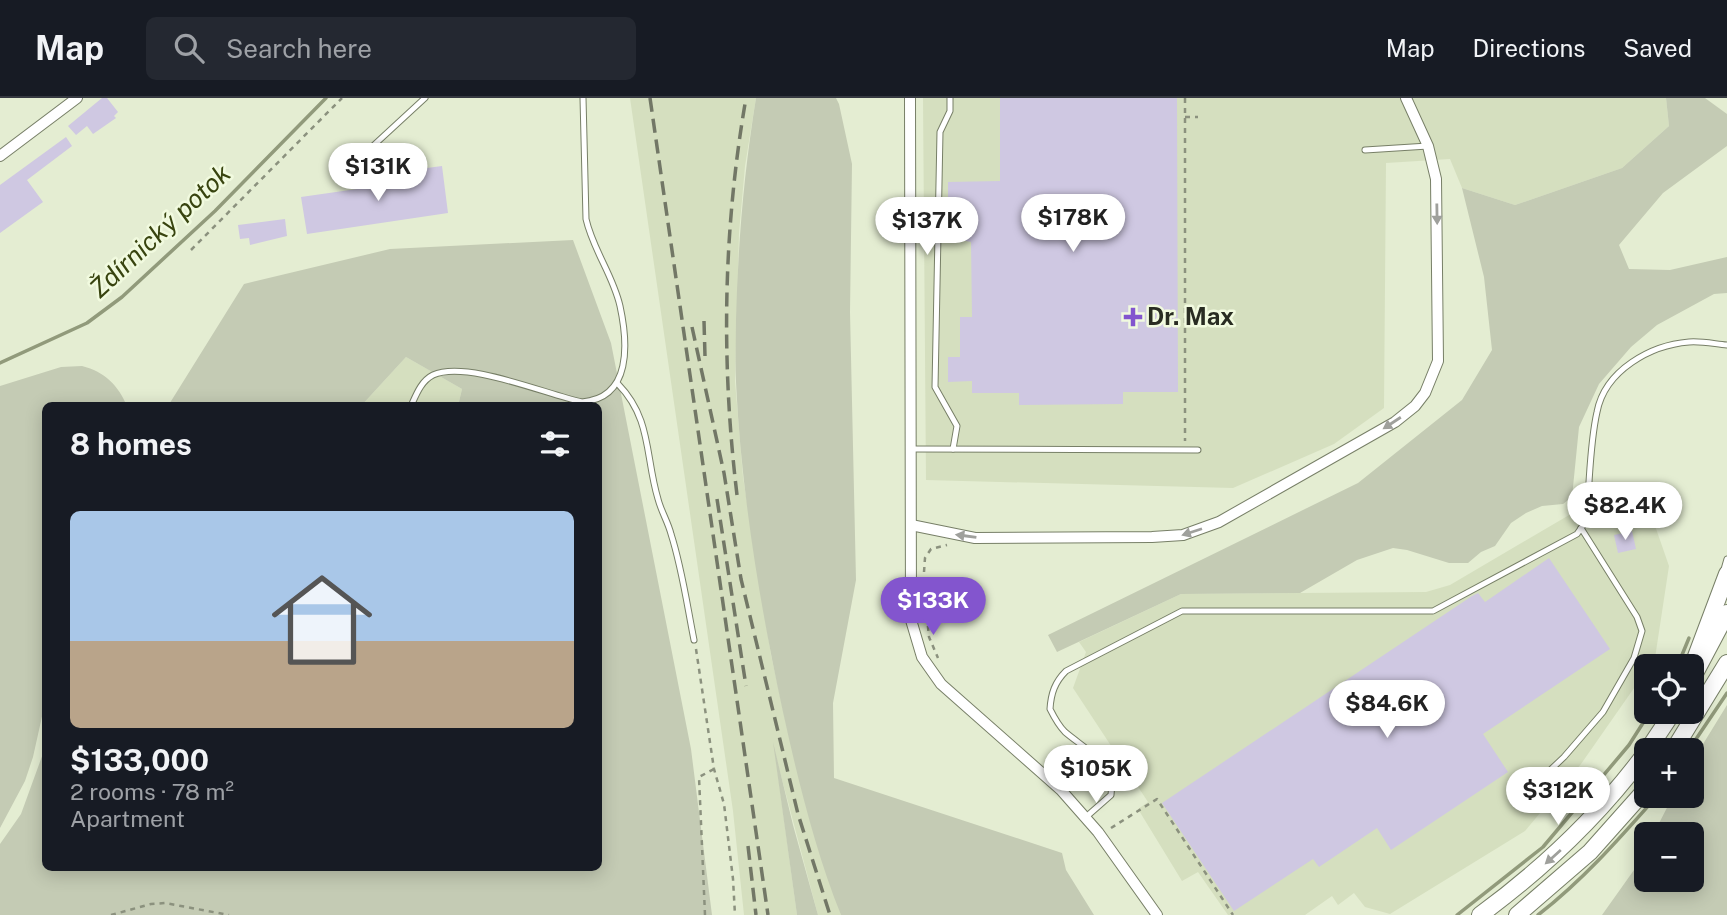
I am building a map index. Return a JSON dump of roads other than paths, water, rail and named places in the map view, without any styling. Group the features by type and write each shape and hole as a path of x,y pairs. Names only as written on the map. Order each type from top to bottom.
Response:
{"main road":[{"path":"1697,654 1727,574"},
{"path":"1704,656 1727,612"},
{"path":"1682,738 1727,662"},
{"path":"1480,915 1538,871 1570,842 1634,767"},
{"path":"1517,915 1590,852 1634,803"}],"street":[{"path":"0,156 77,98"},
{"path":"910,98 911,620 922,657 941,684 1061,790 1086,817 1157,915"},
{"path":"911,525 975,538 1183,535 1219,522 1395,422 1415,406 1425,393 1438,361 1436,179 1428,146 1406,98"}],"lane":[{"path":"348,169 425,98"},
{"path":"413,402 424,382 433,376 458,371 492,376 582,402 594,401 604,396 618,384 622,376 624,346 620,306 590,238 586,219 583,98"},
{"path":"950,98 950,111 940,132 935,387 957,426 953,449"},
{"path":"1364,150 1428,146"},
{"path":"1086,817 1111,795 1109,774 1101,761 1065,732 1050,709 1052,692 1059,678 1076,664 1182,611 1433,611 1577,534 1587,508 1597,410 1606,390 1621,371 1636,359 1660,347 1692,341 1725,345"},
{"path":"618,384 628,394 641,418 657,497 671,535 694,640"},
{"path":"912,449 1198,450"},
{"path":"1525,794 1564,757 1603,712 1634,658 1642,631 1637,617 1581,528"},
{"path":"1709,625 1727,559"}],"waterway":[{"name":"Ždírnický potok","path":"0,363 87,323 122,297 215,211 326,98"},
{"path":"1682,654 1689,638"},
{"path":"1697,738 1727,693"},
{"path":"1457,915 1543,847 1629,745 1642,724"},
{"path":"1538,915 1585,873 1646,808"}],"railway":[{"path":"650,98 768,915"},
{"path":"737,495 728,395 727,296 733,197 746,98"},
{"path":"704,321 705,356"},
{"path":"692,327 724,473 741,579 798,814 830,915"},
{"path":"717,499 746,686"},
{"path":"748,846 756,915"}],"place":[{"name":"Dr. Max","path":"1133,317"}]}
